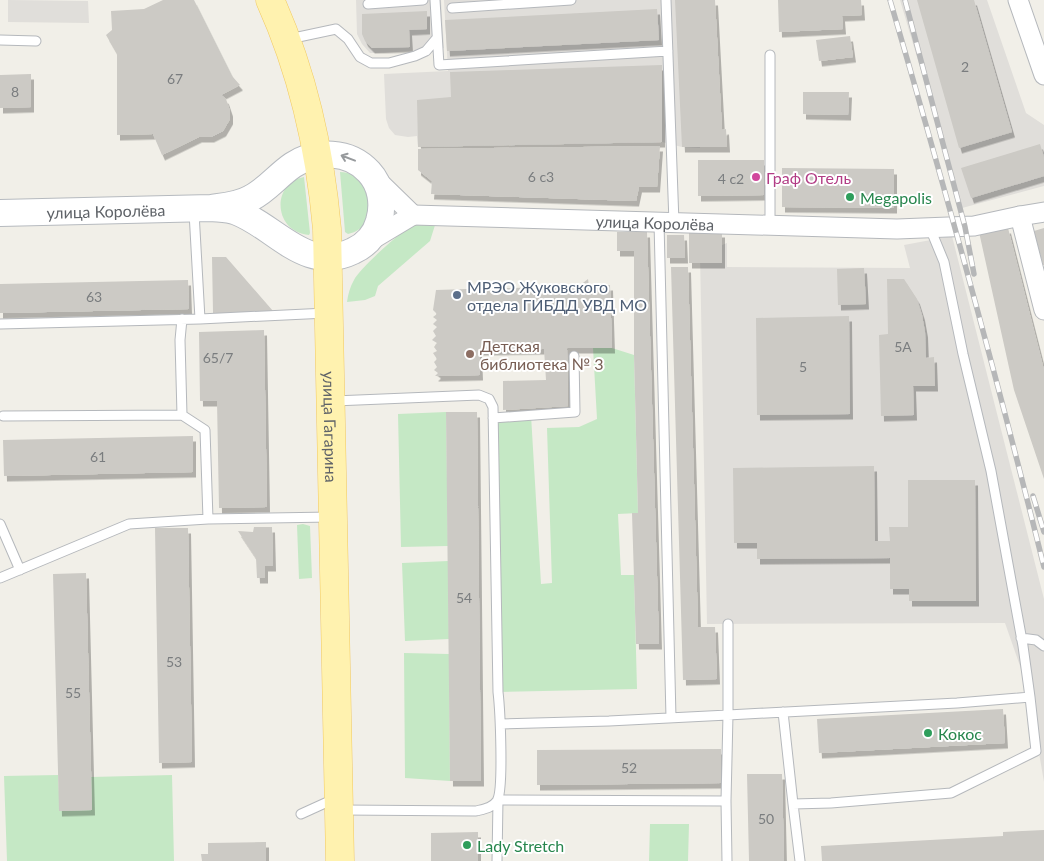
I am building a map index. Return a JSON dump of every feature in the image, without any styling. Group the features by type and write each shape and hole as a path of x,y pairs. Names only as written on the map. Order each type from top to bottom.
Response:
{"main road":[{"name":"улица Гагарина","path":"270,0 304,91 324,188 328,257 340,861"},
{"path":"334,154 356,161 373,176 381,196 381,216 378,228 367,243 348,254 328,257 302,252 256,221 236,211 202,208 236,204 252,198 294,165 318,156 334,154"},
{"path":"278,177 270,196 270,215 277,232 285,242"},
{"name":"улица Королёва","path":"0,213 202,208"}],"street":[{"path":"1018,0 1044,75"},
{"path":"367,243 413,215 373,176"},
{"name":"улица Королёва","path":"413,215 897,230 974,226 1044,212"},
{"path":"1020,216 1044,310"}],"lane":[{"path":"368,4 423,0"},
{"path":"435,0 439,64 668,51"},
{"path":"452,8 571,0"},
{"path":"666,0 668,51 666,222 671,718"},
{"path":"286,39 336,29 348,39 360,57 371,63 389,63 426,51 437,38"},
{"path":"0,40 36,41"},
{"path":"770,55 770,226"},
{"path":"200,319 202,208"},
{"path":"793,804 831,804 951,794 1036,751 1021,638 991,471 963,354 944,262 930,228"},
{"path":"0,324 200,319 329,313"},
{"path":"182,319 182,416"},
{"path":"493,418 575,412 574,356"},
{"path":"331,401 479,395 489,399 493,407 498,692 501,724 496,861"},
{"path":"4,416 182,416 205,430 208,519"},
{"path":"0,578 129,524 208,519 334,516"},
{"path":"0,524 20,570"},
{"path":"727,861 728,624"},
{"path":"1021,638 1036,640 1044,646"},
{"path":"501,724 957,704 1030,696"},
{"path":"783,712 800,861"},
{"path":"301,814 339,804 476,811 490,807 498,800 726,801"}],"shaded area":[{"path":"8,0 88,1 89,23 8,22"},
{"path":"356,0 441,0 444,48 370,53 362,44 357,34"},
{"path":"444,0 693,0 700,148 682,147 662,142 418,147 417,136 395,135 389,128 386,119 384,74 448,71"},
{"path":"900,0 987,0 1026,113 1044,125 1044,186 962,208"},
{"path":"952,236 1044,599 1044,782 1028,689 1005,623 707,624 700,254 727,243 727,267 910,268 904,245"}],"green space":[{"path":"340,172 351,174 360,181 366,190 369,201 369,212 366,222 359,230 348,234 345,232"},
{"path":"304,177 309,235 297,232 288,226 283,217 281,207 282,197 286,188 293,181"},
{"path":"436,222 430,241 378,286 375,296 365,300 347,302 349,291 358,274 383,248 417,223"},
{"path":"593,348 612,348 634,355 638,513 618,514 621,575 634,575 637,689 498,692 493,418 531,415 541,584 552,583 547,428 579,427 597,419"},
{"path":"446,412 448,546 401,547 398,414"},
{"path":"297,525 310,526 312,578 299,579"},
{"path":"448,561 449,639 405,641 402,563"},
{"path":"404,653 449,654 450,781 405,778"},
{"path":"58,775 60,811 92,810 91,777 172,775 174,861 7,861 4,776"},
{"path":"650,824 689,824 688,861 649,861"}],"building":[{"path":"163,0 194,0 232,76 240,85 221,95 226,99 230,111 230,119 223,131 211,137 199,137 162,155 153,134 117,135 117,54 106,35 112,30 111,11 144,9"},
{"path":"675,0 715,0 722,130 726,129 727,147 682,147"},
{"path":"778,0 861,0 862,15 842,16 843,29 779,32"},
{"path":"917,0 974,0 1012,132 959,148"},
{"path":"657,9 659,40 447,51 445,20"},
{"path":"427,11 427,29 409,30 410,47 372,48 365,41 362,34 362,14"},
{"path":"850,36 853,57 819,61 816,40"},
{"path":"662,65 662,142 418,147 417,100 451,97 450,72"},
{"path":"31,74 31,107 0,108 0,75"},
{"path":"803,92 849,92 848,115 803,114"},
{"path":"1040,144 1044,157 1044,176 971,198 961,168"},
{"path":"660,146 657,187 639,187 636,201 431,194 432,181 418,170 418,149"},
{"path":"698,160 764,160 764,195 698,196"},
{"path":"782,168 894,169 894,208 782,207"},
{"path":"1008,228 1044,370 1044,479 1014,390 979,232"},
{"path":"1044,228 1044,265 1043,265 1034,231"},
{"path":"617,232 647,232 659,644 636,644 632,513 638,513 634,355 634,251 617,251"},
{"path":"689,232 722,232 722,263 689,263"},
{"path":"667,235 684,235 685,258 667,258"},
{"path":"212,257 226,257 273,311 213,313"},
{"path":"671,267 688,267 698,627 715,627 717,679 683,680"},
{"path":"864,268 866,304 838,305 837,269"},
{"path":"588,279 589,286 610,285 612,348 567,348 568,406 503,410 503,381 546,380 544,349 479,350 480,375 435,376 438,373 434,370 437,367 434,362 437,359 433,353 437,351 434,347 437,343 432,340 436,336 433,331 437,327 433,324 437,320 433,317 437,314 433,310 436,290 467,289 467,280 478,289 579,286"},
{"path":"887,279 904,279 917,299 925,332 926,358 934,357 935,386 913,386 914,415 881,416 879,335 888,334"},
{"path":"188,280 189,309 0,313 0,284"},
{"path":"849,316 850,414 757,415 756,318"},
{"path":"264,330 267,507 219,508 217,401 200,401 199,332"},
{"path":"446,412 477,412 481,781 450,781"},
{"path":"193,436 193,472 4,476 3,440"},
{"path":"874,466 875,541 890,541 889,527 908,527 908,480 975,480 976,601 909,601 909,589 890,589 890,558 757,559 757,543 734,543 733,468"},
{"path":"254,527 272,527 273,566 265,566 265,578 257,578 256,558 238,531 253,532"},
{"path":"155,528 188,528 192,762 159,763"},
{"path":"86,573 92,810 59,811 53,574"},
{"path":"1003,709 1005,743 819,753 817,719"},
{"path":"721,749 721,783 537,785 537,750"},
{"path":"747,774 782,774 784,861 749,861"},
{"path":"1044,830 1044,861 822,861 821,846 1003,836 1003,832"},
{"path":"478,832 478,861 431,861 431,833"},
{"path":"266,842 266,861 202,861 201,854 208,854 208,843"}],"railway":[{"path":"890,0 970,283 1044,567"},
{"path":"905,0 965,227 974,274"},
{"path":"1033,496 1044,532"}],"place":[{"name":"Граф Отель","path":"756,177"},
{"name":"Megapolis","path":"850,197"},
{"name":"МРЭО Жуковского отдела ГИБДД УВД МО","path":"457,295"},
{"name":"Детская библиотека № 3","path":"470,354"},
{"name":"Кокос","path":"928,733"},
{"name":"Lady Stretch","path":"467,845"}]}
